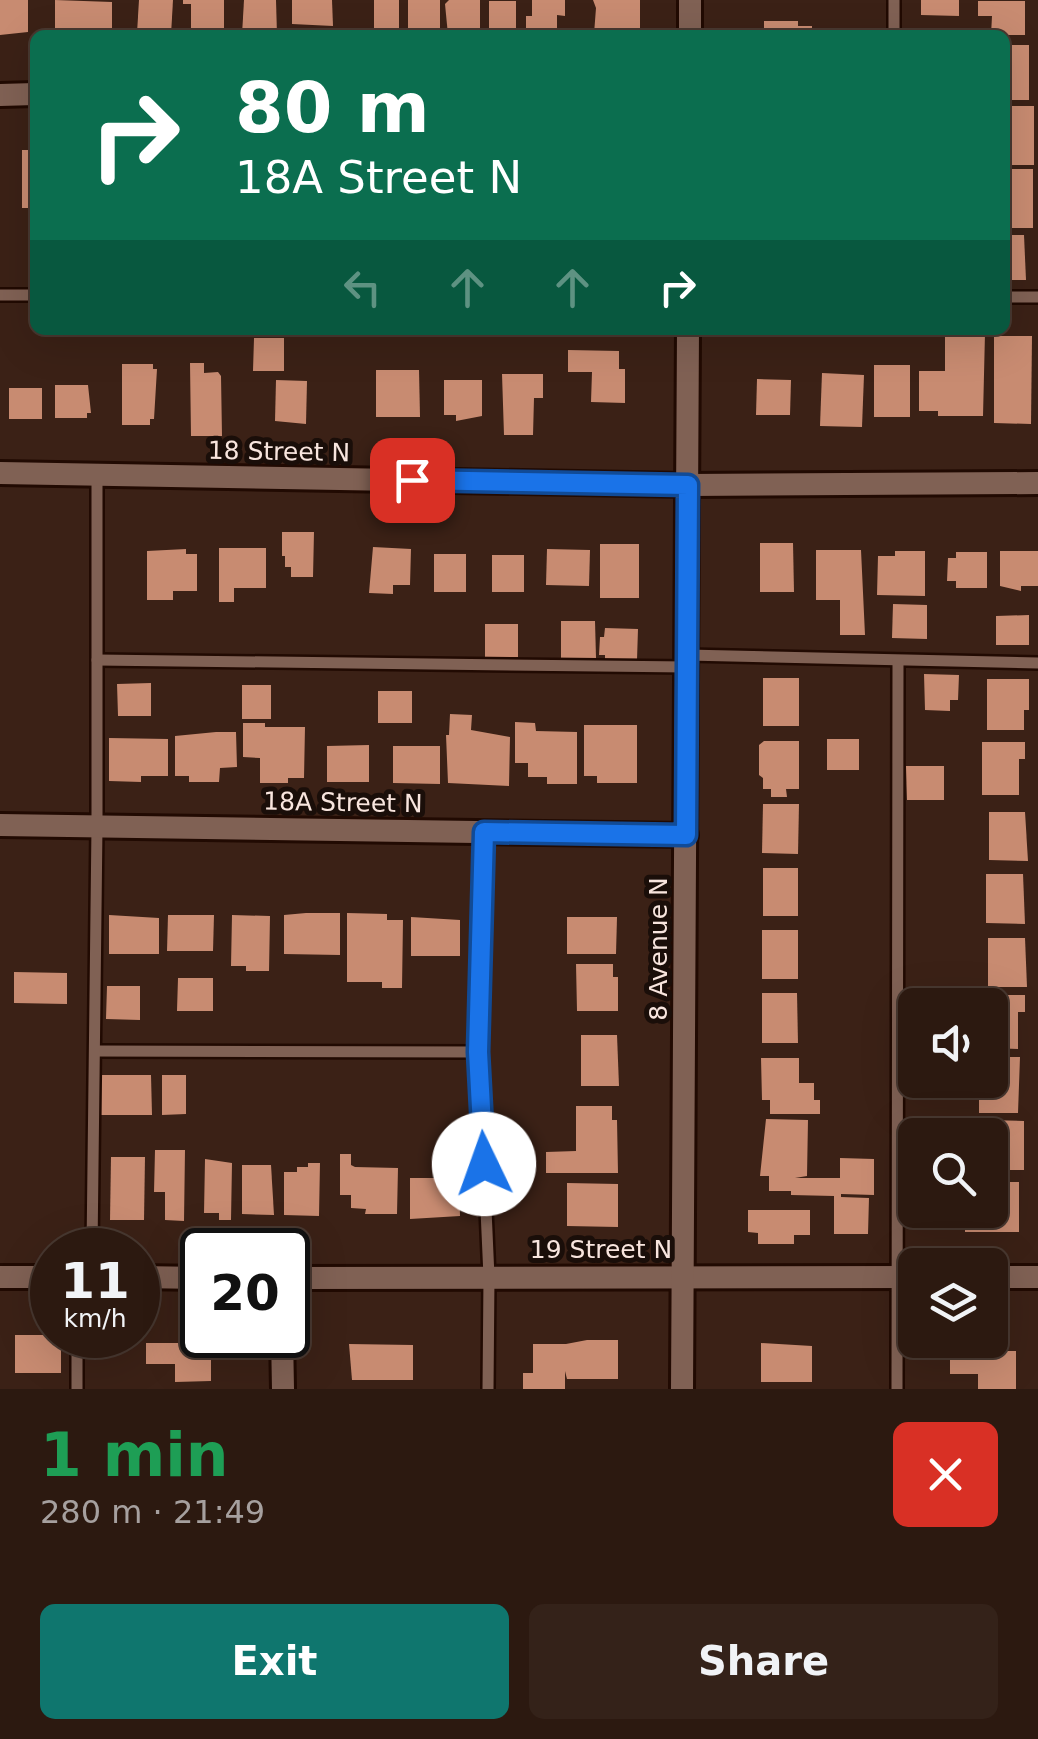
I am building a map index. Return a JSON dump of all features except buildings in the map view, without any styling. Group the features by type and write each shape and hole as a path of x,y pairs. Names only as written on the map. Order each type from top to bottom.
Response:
{"street":[{"path":"690,0 690,30"},
{"path":"0,94 30,94"},
{"name":"8 Avenue N","path":"682,1389 688,335"},
{"name":"18 Street N","path":"0,474 688,485 1038,483"},
{"name":"18A Street N","path":"0,825 686,835"},
{"path":"0,1276 30,1276"},
{"name":"19 Street N","path":"310,1278 898,1277"},
{"path":"1008,1277 1038,1277"},
{"path":"282,1358 283,1389"}],"lane":[{"path":"894,0 894,30"},
{"path":"0,295 30,295"},
{"path":"1010,297 1038,297"},
{"path":"92,1228 98,826 96,475"},
{"path":"97,660 1038,662"},
{"path":"898,662 906,1248"},
{"path":"484,832 478,1052 489,1277 488,1389"},
{"path":"95,1051 478,1052"},
{"path":"77,1358 77,1389"},
{"path":"897,1389 899,1358"}],"route":[{"path":"412,480 688,485 686,835 484,832 478,1052 484,1164"}]}
